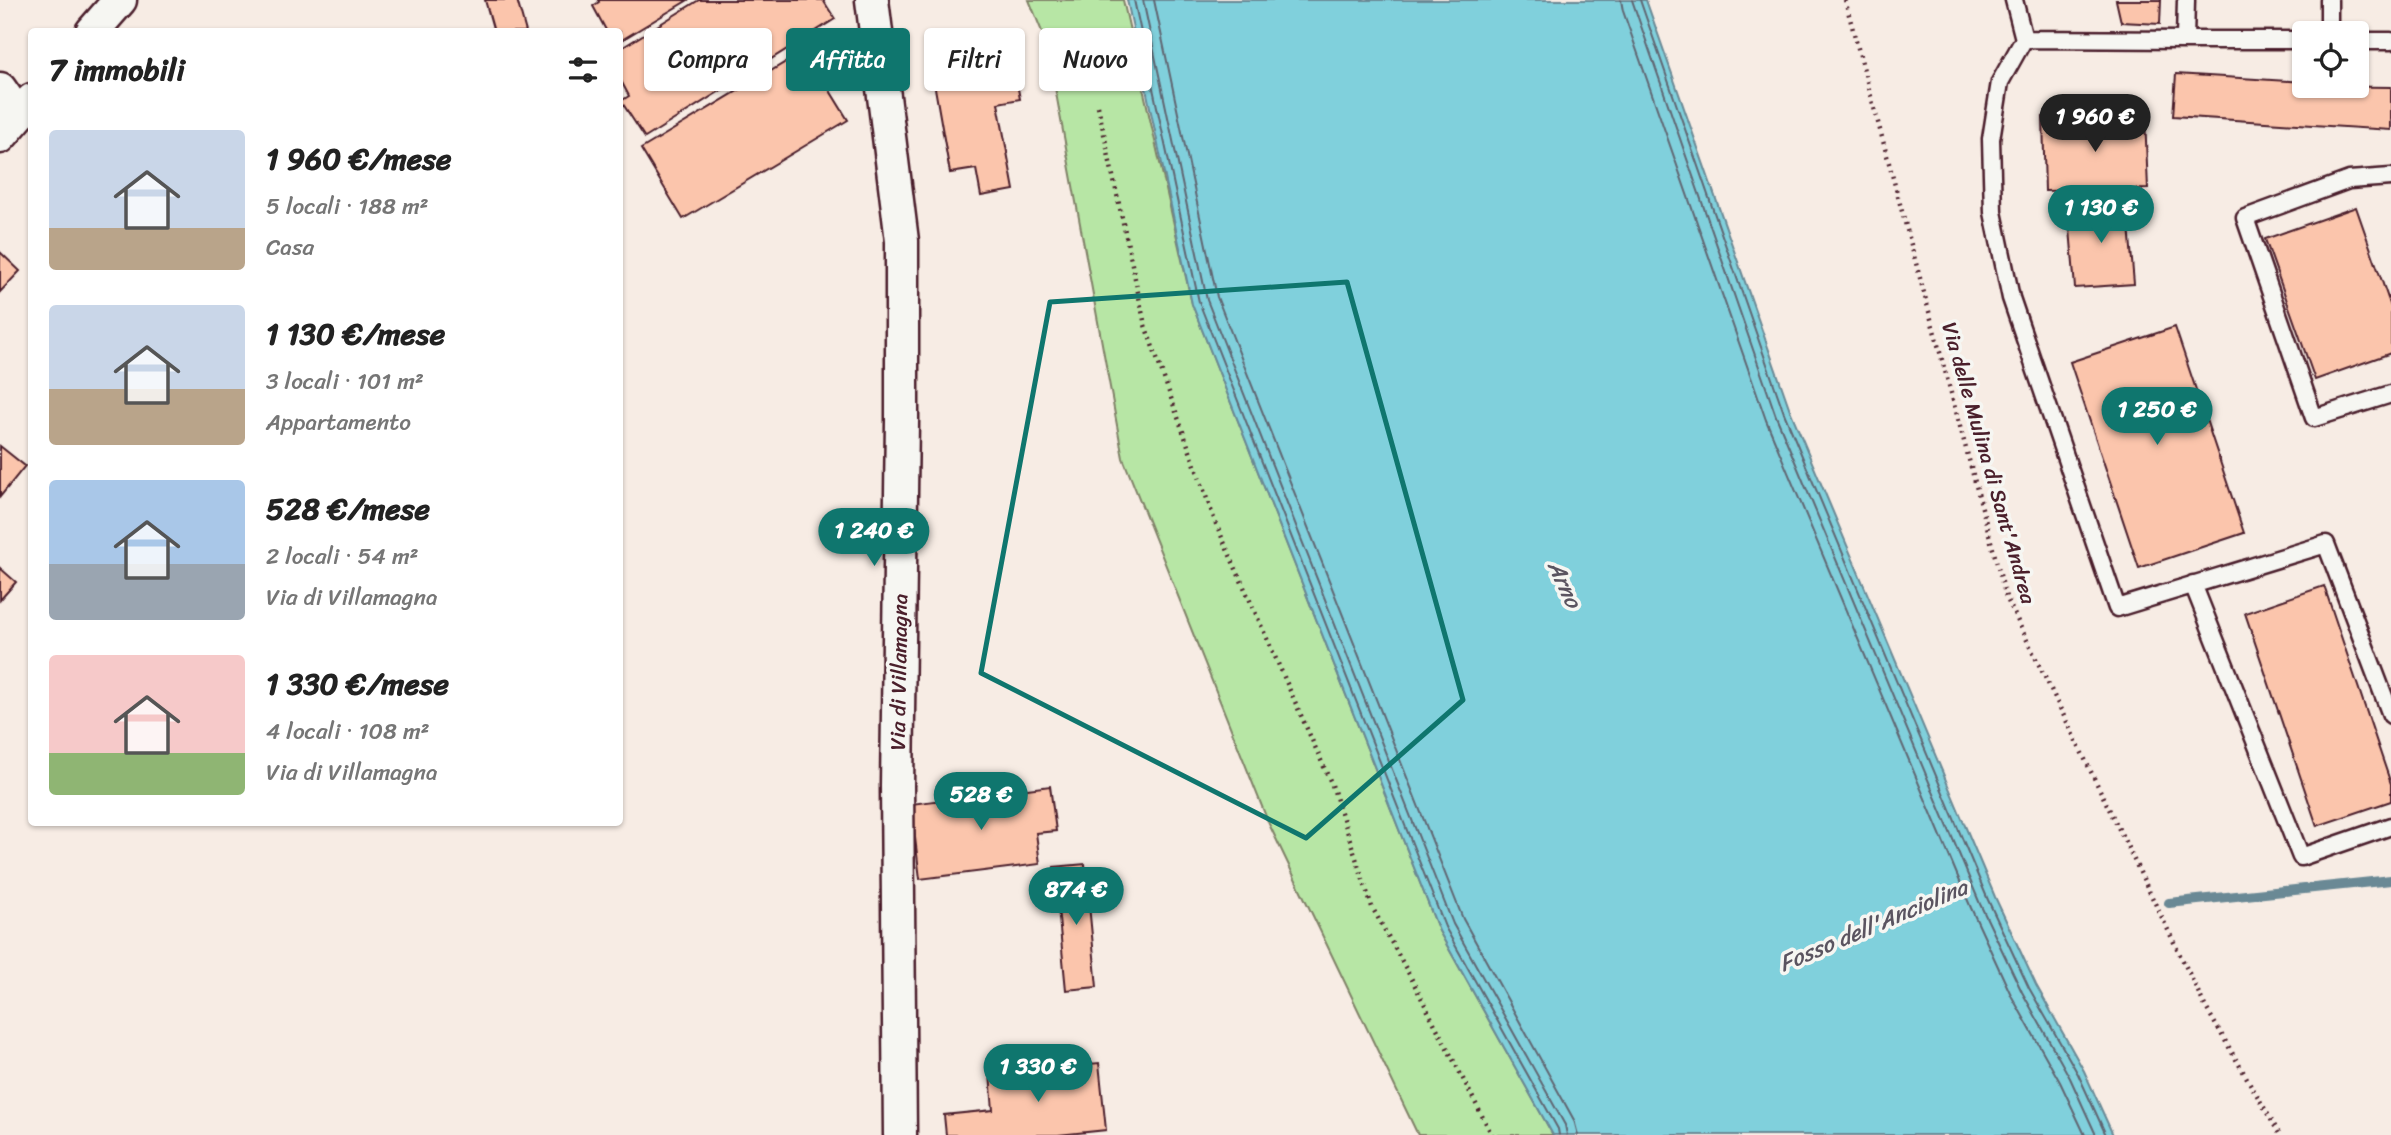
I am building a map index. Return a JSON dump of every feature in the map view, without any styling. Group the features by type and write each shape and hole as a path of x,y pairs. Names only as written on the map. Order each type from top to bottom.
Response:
{"street":[{"path":"96,28 120,0"},
{"name":"Via di Villamagna","path":"872,0 902,241 897,786 900,1135"},
{"path":"0,89 17,117"}],"lane":[{"path":"2014,0 2024,39 2000,82 1992,139 1993,212 2011,298 2117,608 2326,544 2391,715"},
{"path":"2185,40 2186,0"},
{"path":"2329,0 2329,21"},
{"path":"2024,39 2292,40"},
{"path":"2369,41 2391,41"},
{"path":"2391,177 2349,180 2245,218 2314,418 2391,394"},
{"path":"2193,584 2301,857 2391,826"}],"path":[{"name":"Via delle Mulina di Sant'Andrea","path":"1845,0 2006,597 2205,1006 2280,1135"},
{"path":"1098,106 1117,184 1145,325 1216,524 1332,785 1372,907 1492,1135"}],"highlighted area":[{"path":"1347,282 1463,700 1306,838 981,673 1050,302"}],"green space":[{"path":"1029,0 1123,0 1129,28 1040,28"},
{"path":"1056,91 1144,91 1192,304 1439,931 1553,1135 1418,1135 1269,824 1123,458"}],"water":[{"name":"Arno","path":"1127,0 1646,0 1790,410 1995,897 2036,985 2084,1071 2113,1135 1553,1135 1439,931 1192,304 1146,91 1152,91 1152,28 1133,28"}],"building":[{"path":"485,0 517,0 525,28 493,28"},
{"path":"598,0 688,0 623,39 623,28 605,28 593,6"},
{"path":"699,0 823,0 835,19 821,28 786,28 786,50 772,58 772,28 654,28"},
{"path":"2116,0 2161,0 2160,24 2121,22"},
{"path":"644,34 644,91 720,91 645,138 623,104 623,100 629,96 623,85 623,47"},
{"path":"786,62 786,91 830,91 848,120 683,219 641,149 737,91 772,91 772,70"},
{"path":"2176,74 2292,81 2292,98 2369,98 2369,87 2391,87 2391,130 2173,116"},
{"path":"936,91 1018,91 1020,99 998,103 1014,190 981,196 976,169 950,173"},
{"path":"2043,117 2145,118 2148,189 2045,191"},
{"path":"2127,202 2134,284 2075,288 2068,205"},
{"path":"2356,207 2391,307 2391,353 2315,380 2265,239"},
{"path":"0,252 20,271 0,292"},
{"path":"2175,327 2244,533 2139,568 2070,362"},
{"path":"0,446 25,466 0,497"},
{"path":"0,568 16,582 0,600"},
{"path":"2324,586 2391,784 2391,801 2317,826 2245,613"},
{"path":"1050,786 1056,831 1036,833 1040,864 920,879 911,804"},
{"path":"1085,864 1097,987 1066,990 1054,867"},
{"path":"1099,1063 1106,1130 1058,1135 946,1135 944,1115 993,1110 990,1074"}],"waterway":[{"name":"Fosso dell'Anciolina","path":"2169,903 2391,880"}]}
